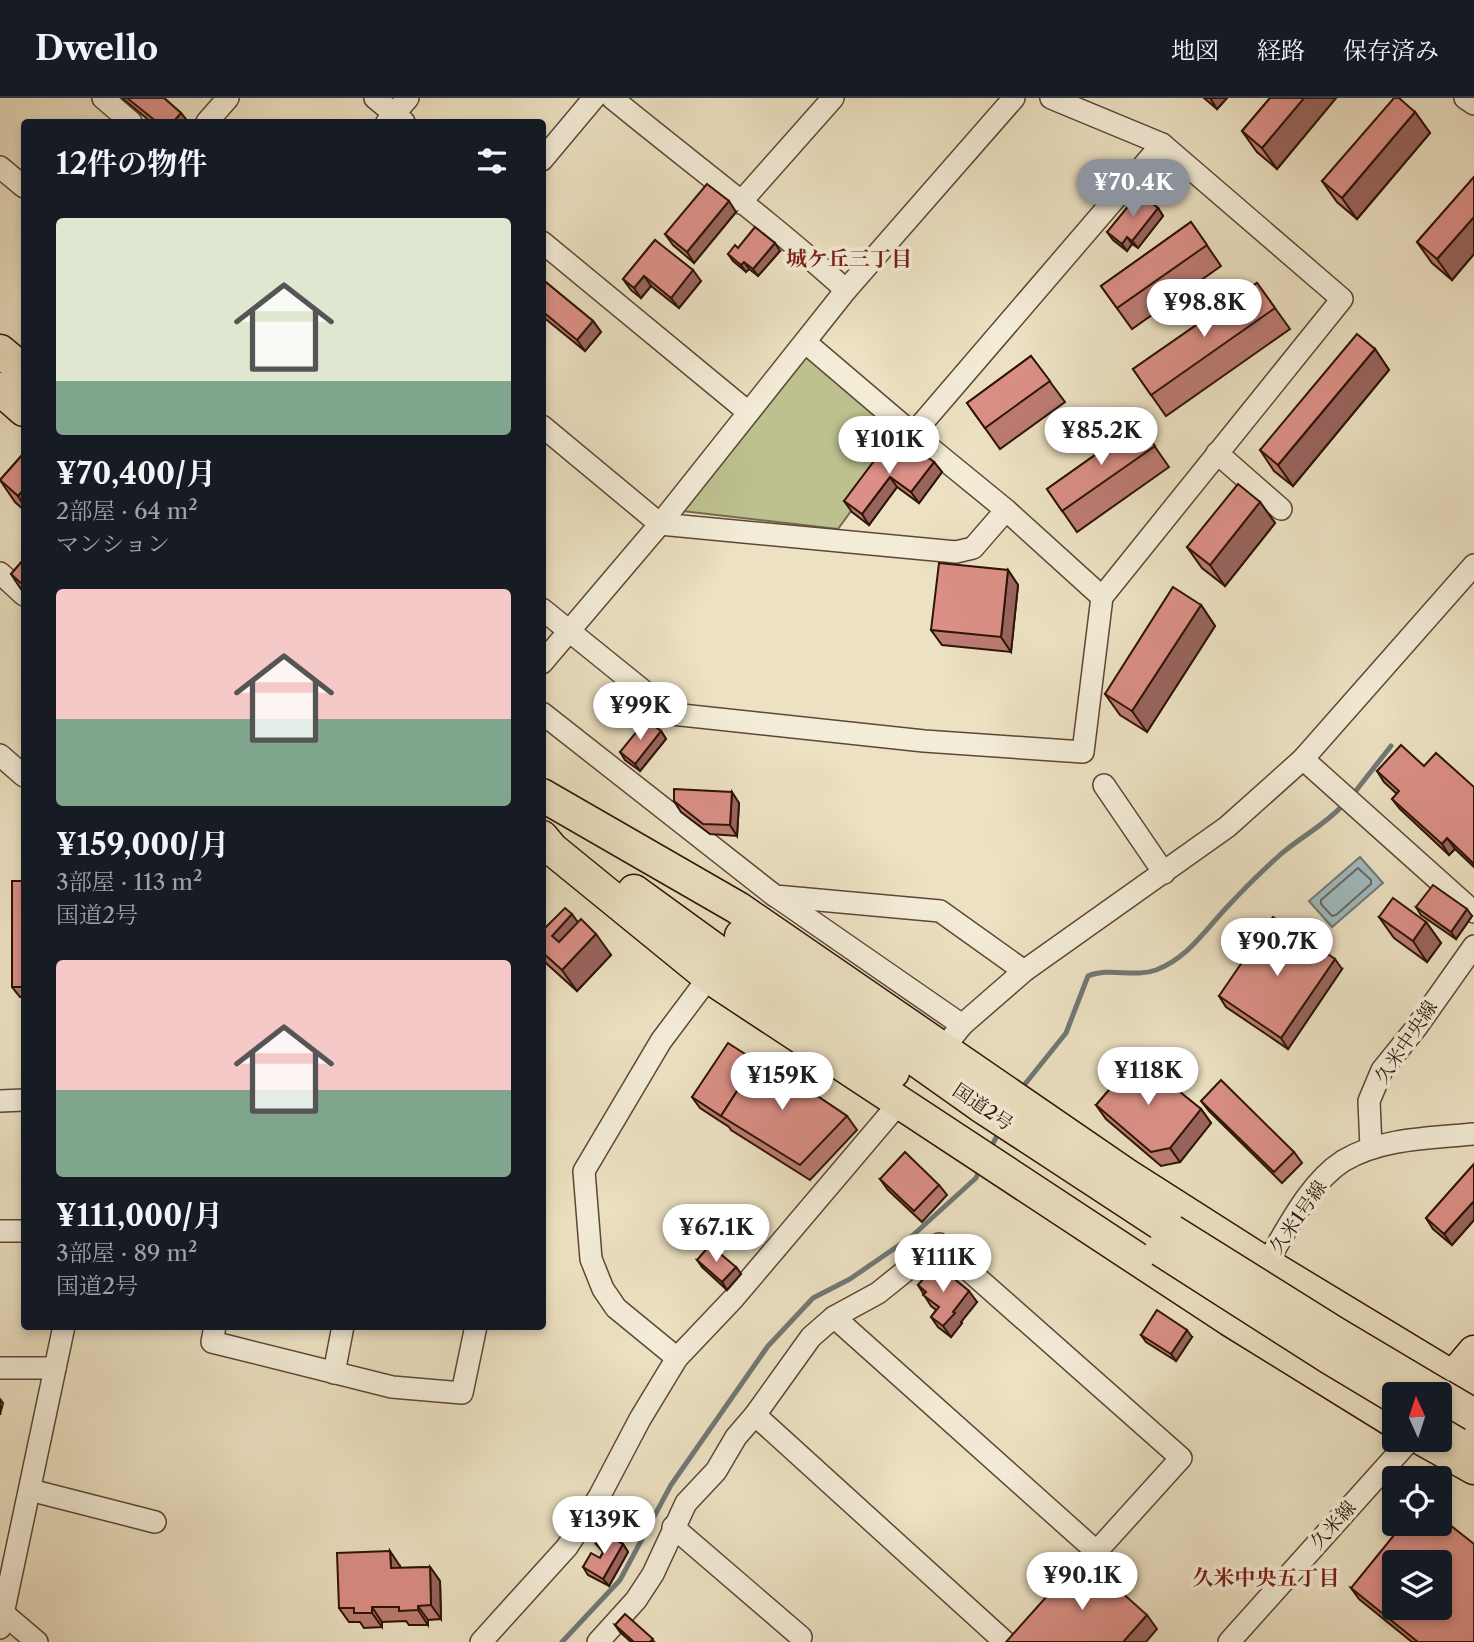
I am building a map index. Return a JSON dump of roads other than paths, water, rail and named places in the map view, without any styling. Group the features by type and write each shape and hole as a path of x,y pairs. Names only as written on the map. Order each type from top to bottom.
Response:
{"highway":[{"path":"0,351 21,368"},
{"path":"0,389 21,407"},
{"path":"546,798 738,908 952,1037 980,1116"},
{"name":"国道2号","path":"546,799 980,1116"},
{"name":"国道2号","path":"546,828 725,957 980,1116 1167,1241 1329,1358 1382,1389"},
{"path":"546,841 552,849 709,977 900,1102 980,1116 1023,1145 1230,1320 1382,1414"},
{"path":"1023,1145 1266,1264 1456,1390 1474,1352"},
{"name":"国道2号","path":"1167,1241 1335,1333 1456,1390 1474,1415"},
{"path":"1452,1430 1474,1443"},
{"path":"1445,1452 1474,1468"}],"street":[{"path":"103,98 128,119"},
{"path":"210,119 228,98"},
{"path":"375,98 398,114"},
{"path":"546,155 594,98"},
{"path":"612,98 740,203 788,238 846,290"},
{"path":"740,203 833,98"},
{"path":"546,658 660,524 846,290 1014,98"},
{"path":"546,612 672,714 924,741 1083,752 1102,597 1342,299 1161,144 1051,98"},
{"path":"1465,98 1474,103"},
{"path":"913,434 1161,144"},
{"path":"0,167 21,184"},
{"path":"546,245 748,412"},
{"path":"805,342 1006,510 1102,597"},
{"path":"546,429 660,524 956,552 974,548 1006,510"},
{"path":"1217,453 1281,509"},
{"path":"546,716 952,1037 1024,971 1227,827 1303,759 1474,565"},
{"path":"8,574 21,591"},
{"path":"1303,759 1474,912"},
{"path":"1104,785 1164,873"},
{"path":"775,895 940,911 1024,971"},
{"name":"久米中央線","path":"1371,1148 1369,1101 1382,1070 1416,1028 1474,946"},
{"path":"677,1358 616,1308 603,1289 591,1259 584,1171 661,1041 709,977"},
{"path":"0,1101 21,1100"},
{"path":"481,1642 567,1547 600,1497 640,1419 677,1358 733,1299 900,1102"},
{"name":"久米1号線","path":"1230,1320 1295,1215 1317,1184 1342,1162 1371,1148 1413,1139 1474,1134"},
{"path":"0,1231 21,1231"},
{"path":"598,1642 636,1600 653,1574 686,1503 716,1471 736,1437 811,1337 834,1317 878,1293 939,1244 1181,1458 1069,1582"},
{"path":"834,1317 1097,1552"},
{"path":"37,1642 2,1621 63,1330"},
{"path":"214,1330 212,1342 392,1387 462,1393 474,1330"},
{"path":"334,1373 343,1330"},
{"path":"0,1368 55,1368"},
{"path":"755,1415 1012,1639"},
{"name":"久米線","path":"1229,1642 1399,1452"},
{"path":"30,1490 155,1522"},
{"path":"673,1527 801,1637"}],"water":[{"path":"1360,857 1383,883 1332,927 1309,901"}],"waterway":[{"path":"1351,797 1391,746"},
{"path":"1021,1089 1066,1033 1088,976 1105,972 1148,972 1168,965 1196,942 1234,899 1274,860 1344,804"},
{"path":"989,1151 999,1132"},
{"path":"562,1642 620,1580 671,1485 768,1346 813,1298 850,1279 911,1237 976,1178 980,1169"}],"district":[{"name":"城ケ丘三丁目","path":"849,258"},
{"name":"久米中央五丁目","path":"1266,1577"}]}
